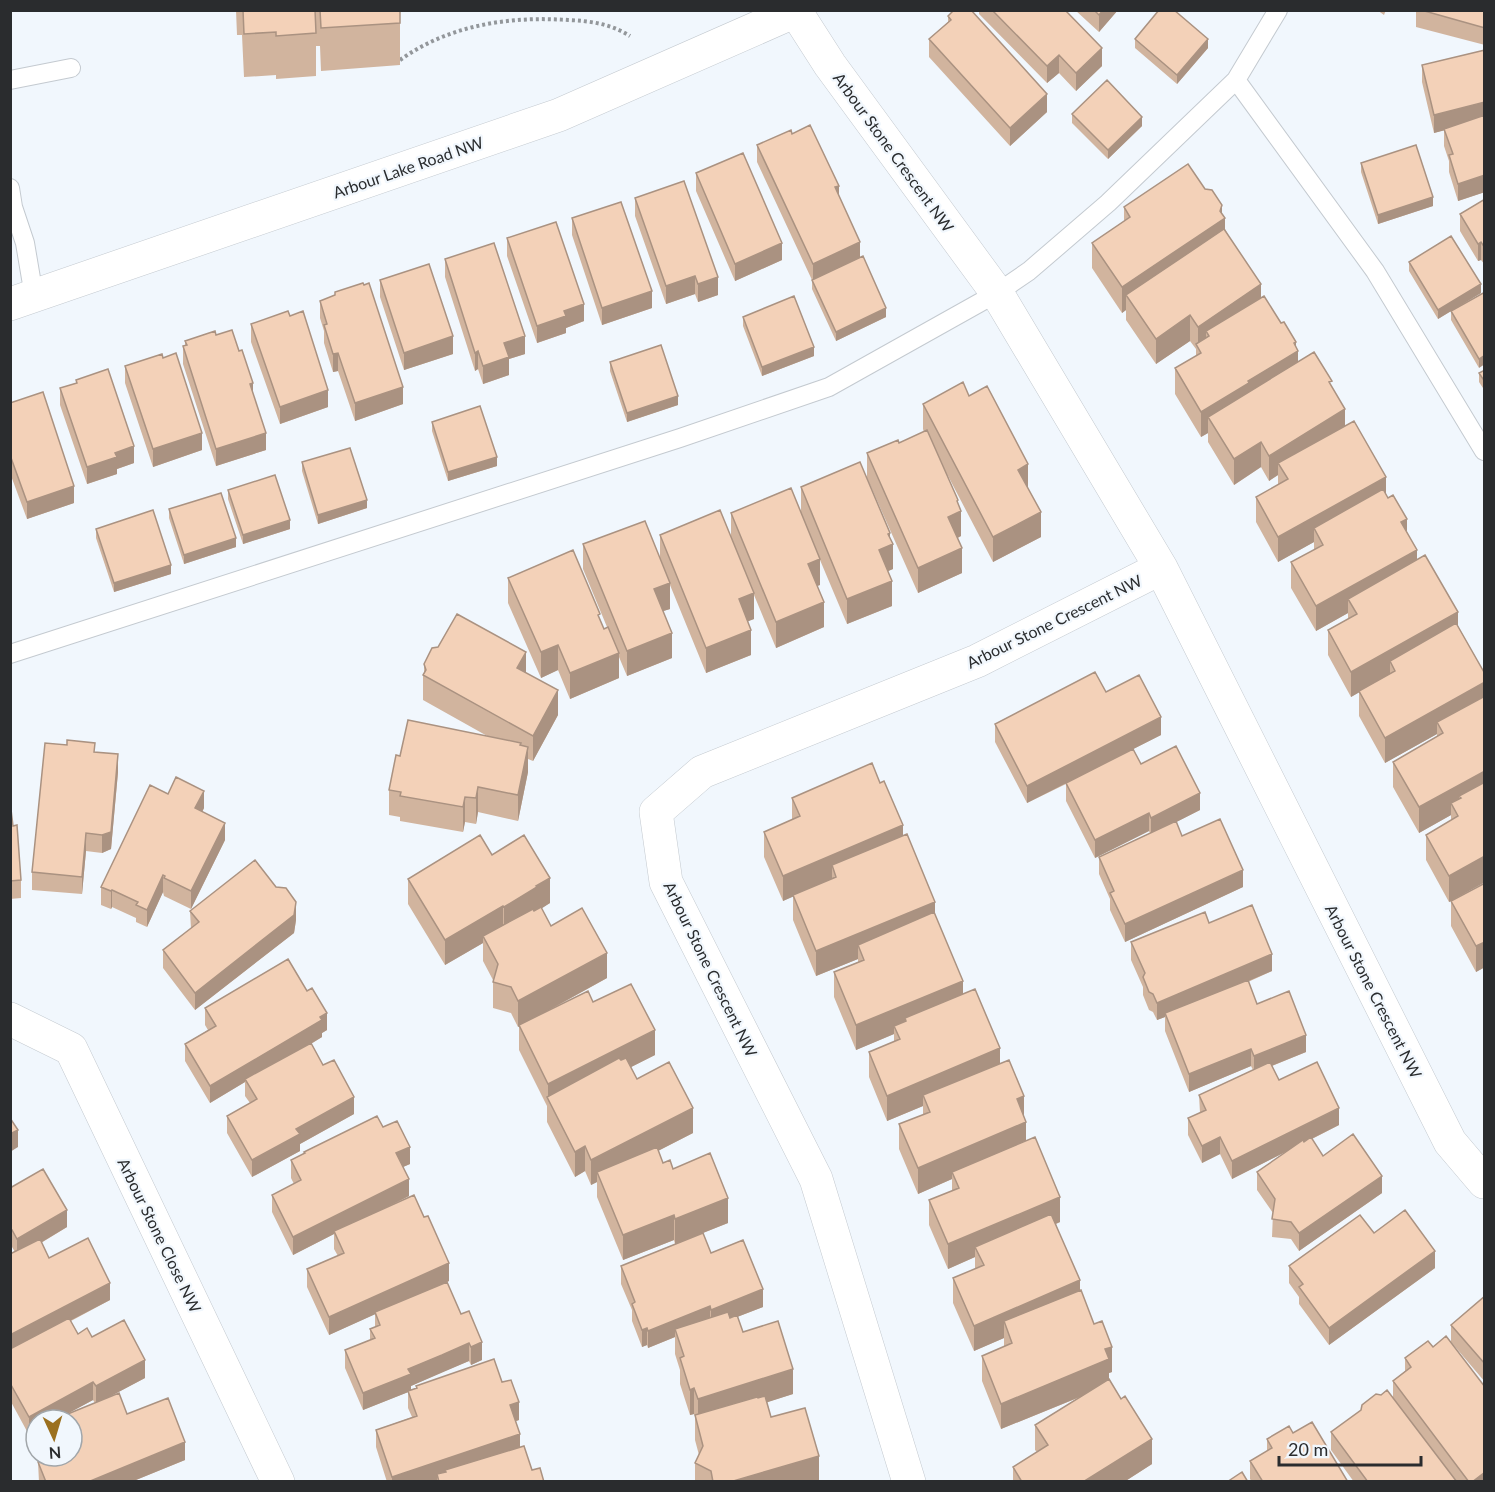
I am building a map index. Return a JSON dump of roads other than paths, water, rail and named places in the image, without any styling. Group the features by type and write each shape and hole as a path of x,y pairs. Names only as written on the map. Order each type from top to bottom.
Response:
{"street":[{"name":"Arbour Stone Crescent NW","path":"797,11 830,65 997,293 1161,568 1450,1142 1485,1182"},
{"name":"Arbour Lake Road NW","path":"22,300 559,115 797,11"},
{"name":"Arbour Stone Crescent NW","path":"909,1482 816,1179 666,882 656,812 702,772 977,662 1161,568"},
{"name":"Arbour Stone Close NW","path":"10,1019 71,1049 278,1482"}],"lane":[{"path":"10,654 829,387 997,293 1029,271 1108,203 1236,80 1278,10"},
{"path":"10,80 71,68"},
{"path":"1236,80 1375,271 1485,451"},
{"path":"10,188 13,207 25,243 22,300"}]}
